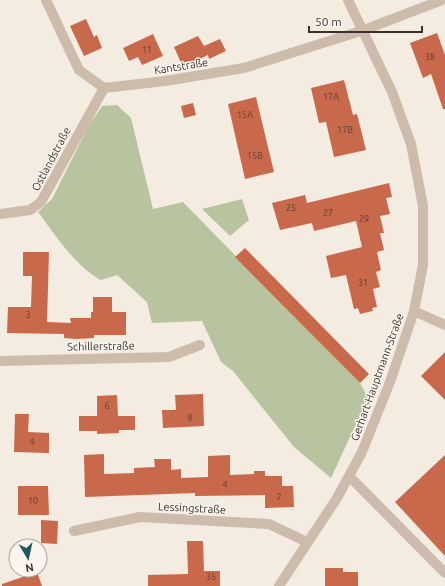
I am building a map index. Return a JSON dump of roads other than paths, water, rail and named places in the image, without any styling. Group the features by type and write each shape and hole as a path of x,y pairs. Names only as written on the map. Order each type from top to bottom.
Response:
{"street":[{"path":"46,0 79,70 104,88"},
{"name":"Gerhart-Hauptmann-Straße","path":"279,586 350,476 378,413 414,311 423,264 423,206 411,144 392,92 364,30 348,0"},
{"name":"Kantstraße","path":"104,88 165,81 244,68 364,30 442,0"},
{"name":"Ostlandstraße","path":"0,214 30,210 41,202 104,88"},
{"path":"414,311 445,325"},
{"name":"Schillerstraße","path":"0,361 169,357 200,345"},
{"path":"350,476 445,573"},
{"name":"Lessingstraße","path":"74,531 140,518 147,518 269,524 307,542"}]}
